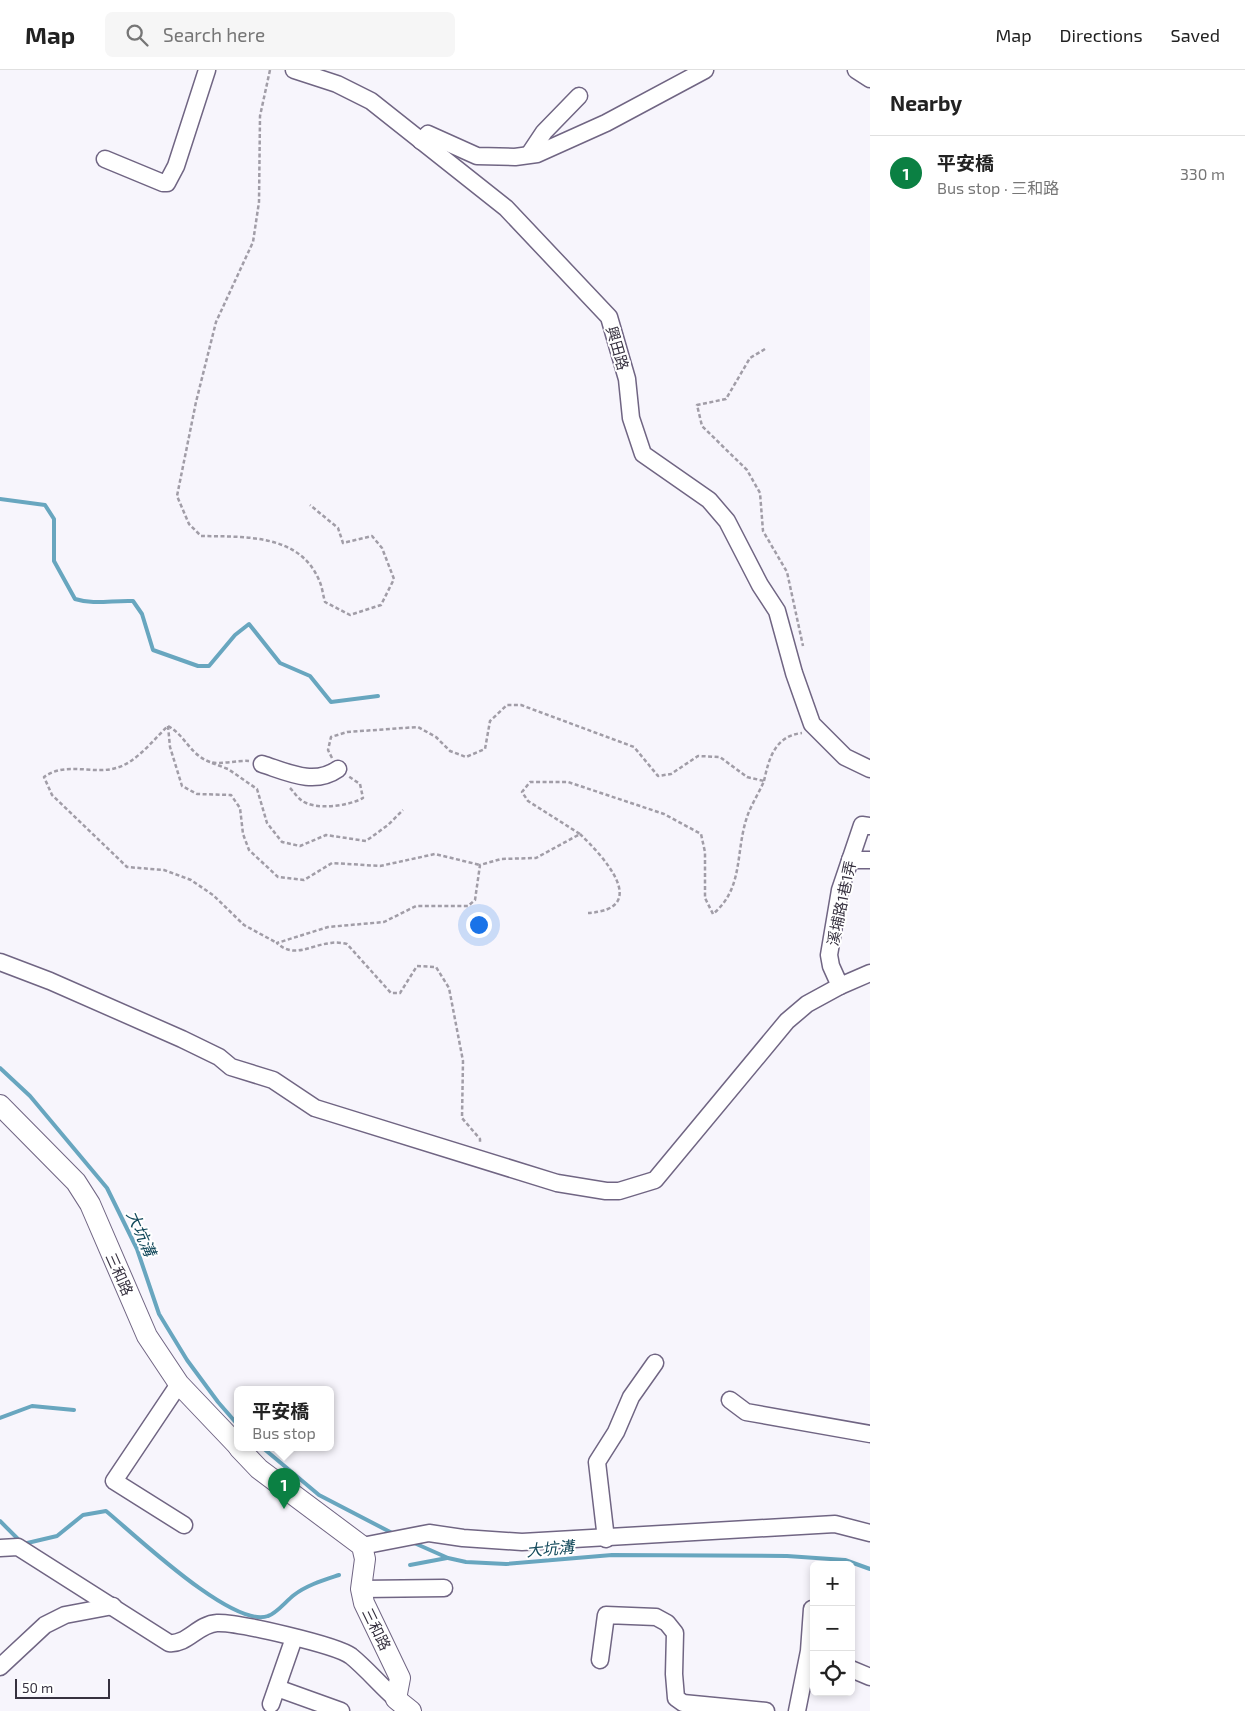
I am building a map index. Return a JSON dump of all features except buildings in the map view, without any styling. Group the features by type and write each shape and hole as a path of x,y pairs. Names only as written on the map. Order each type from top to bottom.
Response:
{"main road":[{"name":"三和路","path":"0,1105 76,1182 90,1204 148,1336 179,1384 234,1442"},
{"name":"三和路","path":"243,1451 259,1469 371,1545 365,1559 361,1589 364,1603 400,1678 403,1707"}],"street":[{"path":"105,159 163,184 167,183 176,166 206,70"},
{"name":"興田路","path":"294,70 338,84 371,101 506,208 609,317 627,379 631,418 643,454 709,500 726,521 777,611 794,673 812,724"},
{"path":"421,141 428,134 477,156 515,157 530,153 537,154 606,123 704,70"},
{"path":"856,70 870,79"},
{"path":"530,153 544,132 579,96"},
{"path":"812,724 845,757 870,770"},
{"path":"262,764 299,777 326,778 338,769"},
{"name":"溪埔路1巷1弄","path":"840,986 831,966 829,955 840,890 862,825 870,826"},
{"path":"850,860 870,860"},
{"path":"0,962 50,981 182,1039 219,1057 231,1067 273,1080 314,1108 556,1183 606,1191 619,1191 655,1180 787,1021 807,1004 840,986 870,973"},
{"path":"606,1539 597,1462 616,1432 630,1396 655,1363"},
{"path":"179,1384 114,1480 184,1525"},
{"path":"730,1400 746,1412 870,1434"},
{"path":"371,1545 429,1533 463,1538 522,1542 606,1539 835,1524 870,1533"},
{"path":"0,1548 18,1547 169,1643 182,1641 200,1627 217,1623 338,1648 351,1657 403,1707"},
{"path":"361,1589 444,1588"},
{"path":"0,1667 45,1625 65,1615 113,1606"},
{"path":"600,1660 606,1615 656,1616 675,1633 674,1674 676,1698 683,1703 766,1711"},
{"path":"272,1704 294,1638"},
{"path":"797,1711 810,1660"},
{"path":"855,1671 870,1677"},
{"path":"276,1688 341,1711"}],"path":[{"path":"270,70 260,116 259,202 253,242 216,322 196,402 178,496 189,524 201,536 264,538 301,554 319,579 325,602 350,615 381,605 394,579 382,548 372,536 343,542 338,528 310,505"},
{"path":"765,349 750,358 726,399 698,405 698,413 702,426 747,470 760,493 762,531 787,572 796,608 804,654"},
{"path":"289,787 302,801 323,806 351,804 363,798 360,784 338,769 328,750 331,737 347,732 418,727 436,737 450,751 466,757 485,749 490,721 508,705 521,705 634,747 658,776 671,774 698,756 720,757 747,777 764,781"},
{"path":"588,913 606,912 613,906 620,894 618,878 595,848 580,834 528,801 522,792 530,782 568,782 664,814 701,834 705,852 704,898 713,914 725,904 732,891 747,817 764,781 769,756 780,742 791,734 807,732 812,724"},
{"path":"168,726 170,747 182,786 197,794 231,795 240,808 243,834 249,850 278,877 304,880 332,863 380,866 435,854 480,864 501,859 536,858 580,834"},
{"path":"168,726 180,733 191,750 210,762 228,769 258,789 267,823 282,842 300,846 326,835 366,841 388,826 404,810"},
{"path":"168,726 132,759 116,768 54,770 44,777 52,795 127,867 164,870 191,880 213,895 244,925 277,943 284,949 293,952 332,942 347,944 391,993 400,993 417,966 436,967 449,988 463,1061 462,1118 480,1140 481,1160"},
{"path":"210,762 248,761 262,764"},
{"path":"277,943 328,927 384,922 416,906 468,906 474,900 480,864"}],"waterway":[{"path":"0,499 45,505 54,519 54,561 75,599 96,602 133,601 142,614 153,650 198,666 209,666 235,635 249,624 280,663 310,676 331,702 378,696"},
{"name":"大坑溝","path":"0,1068 30,1096 107,1188 137,1249 159,1314 187,1360 234,1420"},
{"path":"0,1418 32,1406 74,1410"},
{"name":"大坑溝","path":"267,1451 319,1495 394,1534"},
{"path":"0,1521 23,1544 57,1536 83,1515 106,1511 160,1558 209,1595 232,1608 252,1616 268,1616 304,1588 339,1575"},
{"name":"大坑溝","path":"412,1542 448,1558 466,1562 506,1564 612,1555 787,1556 845,1560 870,1569"},
{"path":"410,1565 447,1558"}],"place":[{"name":"平安橋","path":"284,1509"}]}
